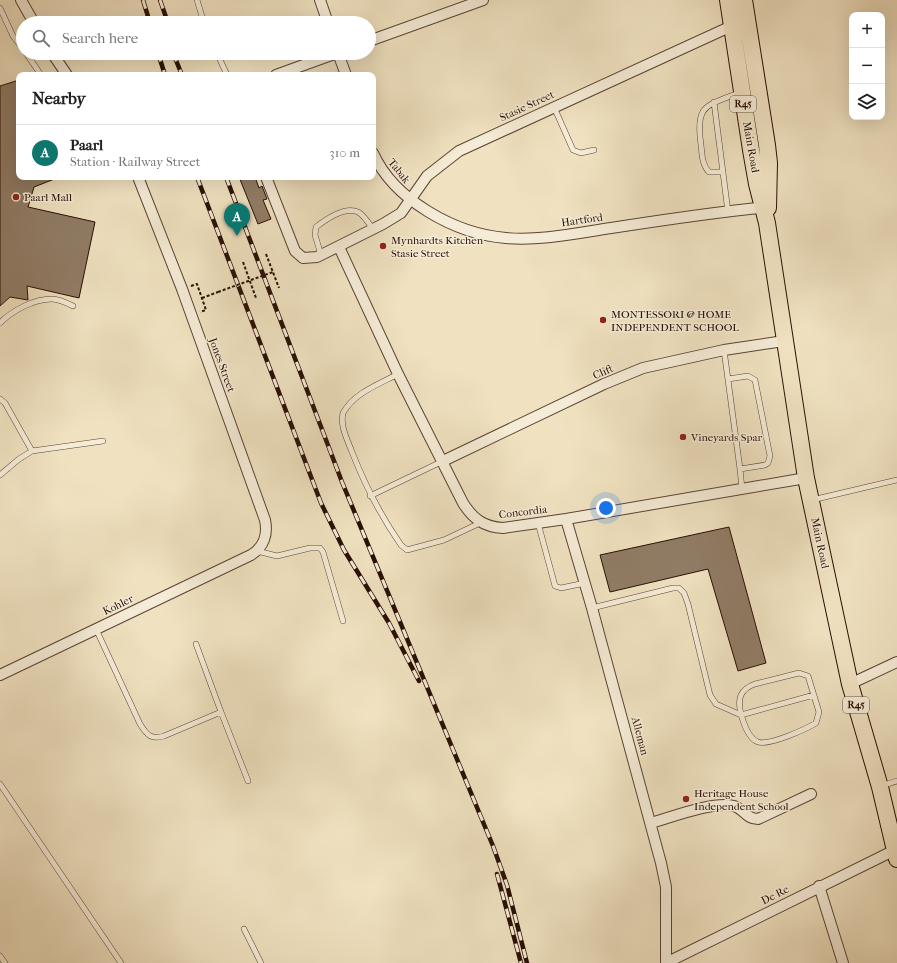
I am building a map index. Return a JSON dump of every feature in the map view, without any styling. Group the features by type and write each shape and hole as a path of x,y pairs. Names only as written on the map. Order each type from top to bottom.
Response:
{"main road":[{"name":"Main Road","path":"728,0 741,91 766,212 784,341 806,478 850,684 880,787 896,854"},
{"name":"Main Road","path":"744,0 764,121 769,163 766,212"}],"street":[{"path":"21,0 30,16"},
{"path":"320,0 326,16"},
{"path":"376,38 482,0"},
{"name":"Stasie Street","path":"267,180 295,251 303,258 312,258 322,255 401,213 427,176 459,150 747,19"},
{"path":"57,60 65,72"},
{"path":"284,72 318,60"},
{"path":"340,60 345,72"},
{"name":"Tabak","path":"376,159 393,185 411,200"},
{"name":"Jones Street","path":"139,180 192,315 264,520 266,533 264,541 257,551"},
{"name":"Hartford","path":"411,200 449,222 490,236 506,238 559,236 728,212 766,212"},
{"path":"339,247 398,374 463,503 470,514 480,523"},
{"name":"Clift","path":"443,461 624,376 661,363 724,350 784,341"},
{"name":"Concordia","path":"480,523 493,528 503,528 566,519 806,478"},
{"name":"Alleman","path":"566,519 651,823 666,887 666,962"},
{"name":"Kohler","path":"0,675 257,551"},
{"path":"850,684 897,662"},
{"path":"651,823 698,810 730,806 740,809 749,817 758,818 811,794"},
{"name":"De Re","path":"666,962 819,886 896,854"},
{"path":"819,886 843,963"}],"lane":[{"path":"197,0 202,16"},
{"path":"0,8 16,39"},
{"path":"31,60 39,72"},
{"path":"220,60 226,72"},
{"path":"723,172 713,173 706,169 698,124 704,110 714,102 741,91"},
{"path":"714,102 728,212"},
{"path":"554,107 573,150 578,153 594,150"},
{"path":"322,255 315,230 320,224 338,214 352,211 358,213 373,229"},
{"path":"0,323 18,310 37,301 56,299 73,306"},
{"path":"724,350 742,489"},
{"path":"398,374 354,399 343,413 344,429 364,485 370,496 400,545 407,550 444,540 480,523"},
{"path":"728,379 748,376 755,380 769,450 768,463 740,469"},
{"path":"0,399 5,403 32,451"},
{"path":"0,476 19,459 32,451 103,441"},
{"path":"370,496 443,461"},
{"path":"811,500 897,480"},
{"path":"538,523 555,586 561,588 585,583"},
{"path":"257,551 277,556 308,548 320,548 325,559 343,621"},
{"path":"592,608 672,588 679,588 684,593 688,604 712,700 722,707 742,715 814,695"},
{"path":"96,629 140,724 149,736 155,738 164,736 221,712"},
{"path":"196,644 248,781"},
{"path":"804,673 808,676 819,712 816,723 773,741 761,742 754,740 747,730 742,715 740,696 748,686 789,674 804,673"},
{"path":"880,787 897,781"},
{"path":"0,784 121,963"},
{"path":"244,929 261,963"},
{"path":"0,956 5,963"}],"path":[{"path":"266,254 279,288"},
{"path":"242,262 256,298"},
{"path":"202,298 273,272"},
{"path":"182,289 196,284 202,298 206,310 192,315"}],"building":[{"name":"Paarl Mall","path":"16,81 16,180 52,180 34,187 28,207 95,222 79,298 27,286 28,300 10,297 0,306 0,86"},
{"path":"240,180 256,180 259,188 262,186 267,199 263,200 271,219 258,224"},
{"path":"729,527 766,663 738,671 708,569 610,592 600,555"}],"railway":[{"path":"143,0 148,16"},
{"path":"160,0 166,16"},
{"path":"160,60 164,72"},
{"path":"176,60 181,72"},
{"path":"198,180 321,503 344,550 389,623 419,681"},
{"path":"227,180 342,482 493,846 507,885 527,963"},
{"path":"497,874 521,963"}],"place":[{"name":"Paarl Mall","path":"16,197"},
{"name":"Paarl","path":"237,236"},
{"name":"Mynhardts Kitchen Stasie Street","path":"383,246"},
{"name":"MONTESSORI @ HOME INDEPENDENT SCHOOL","path":"603,320"},
{"name":"Vineyards Spar","path":"683,437"},
{"name":"Heritage House Independent School","path":"686,799"}]}
